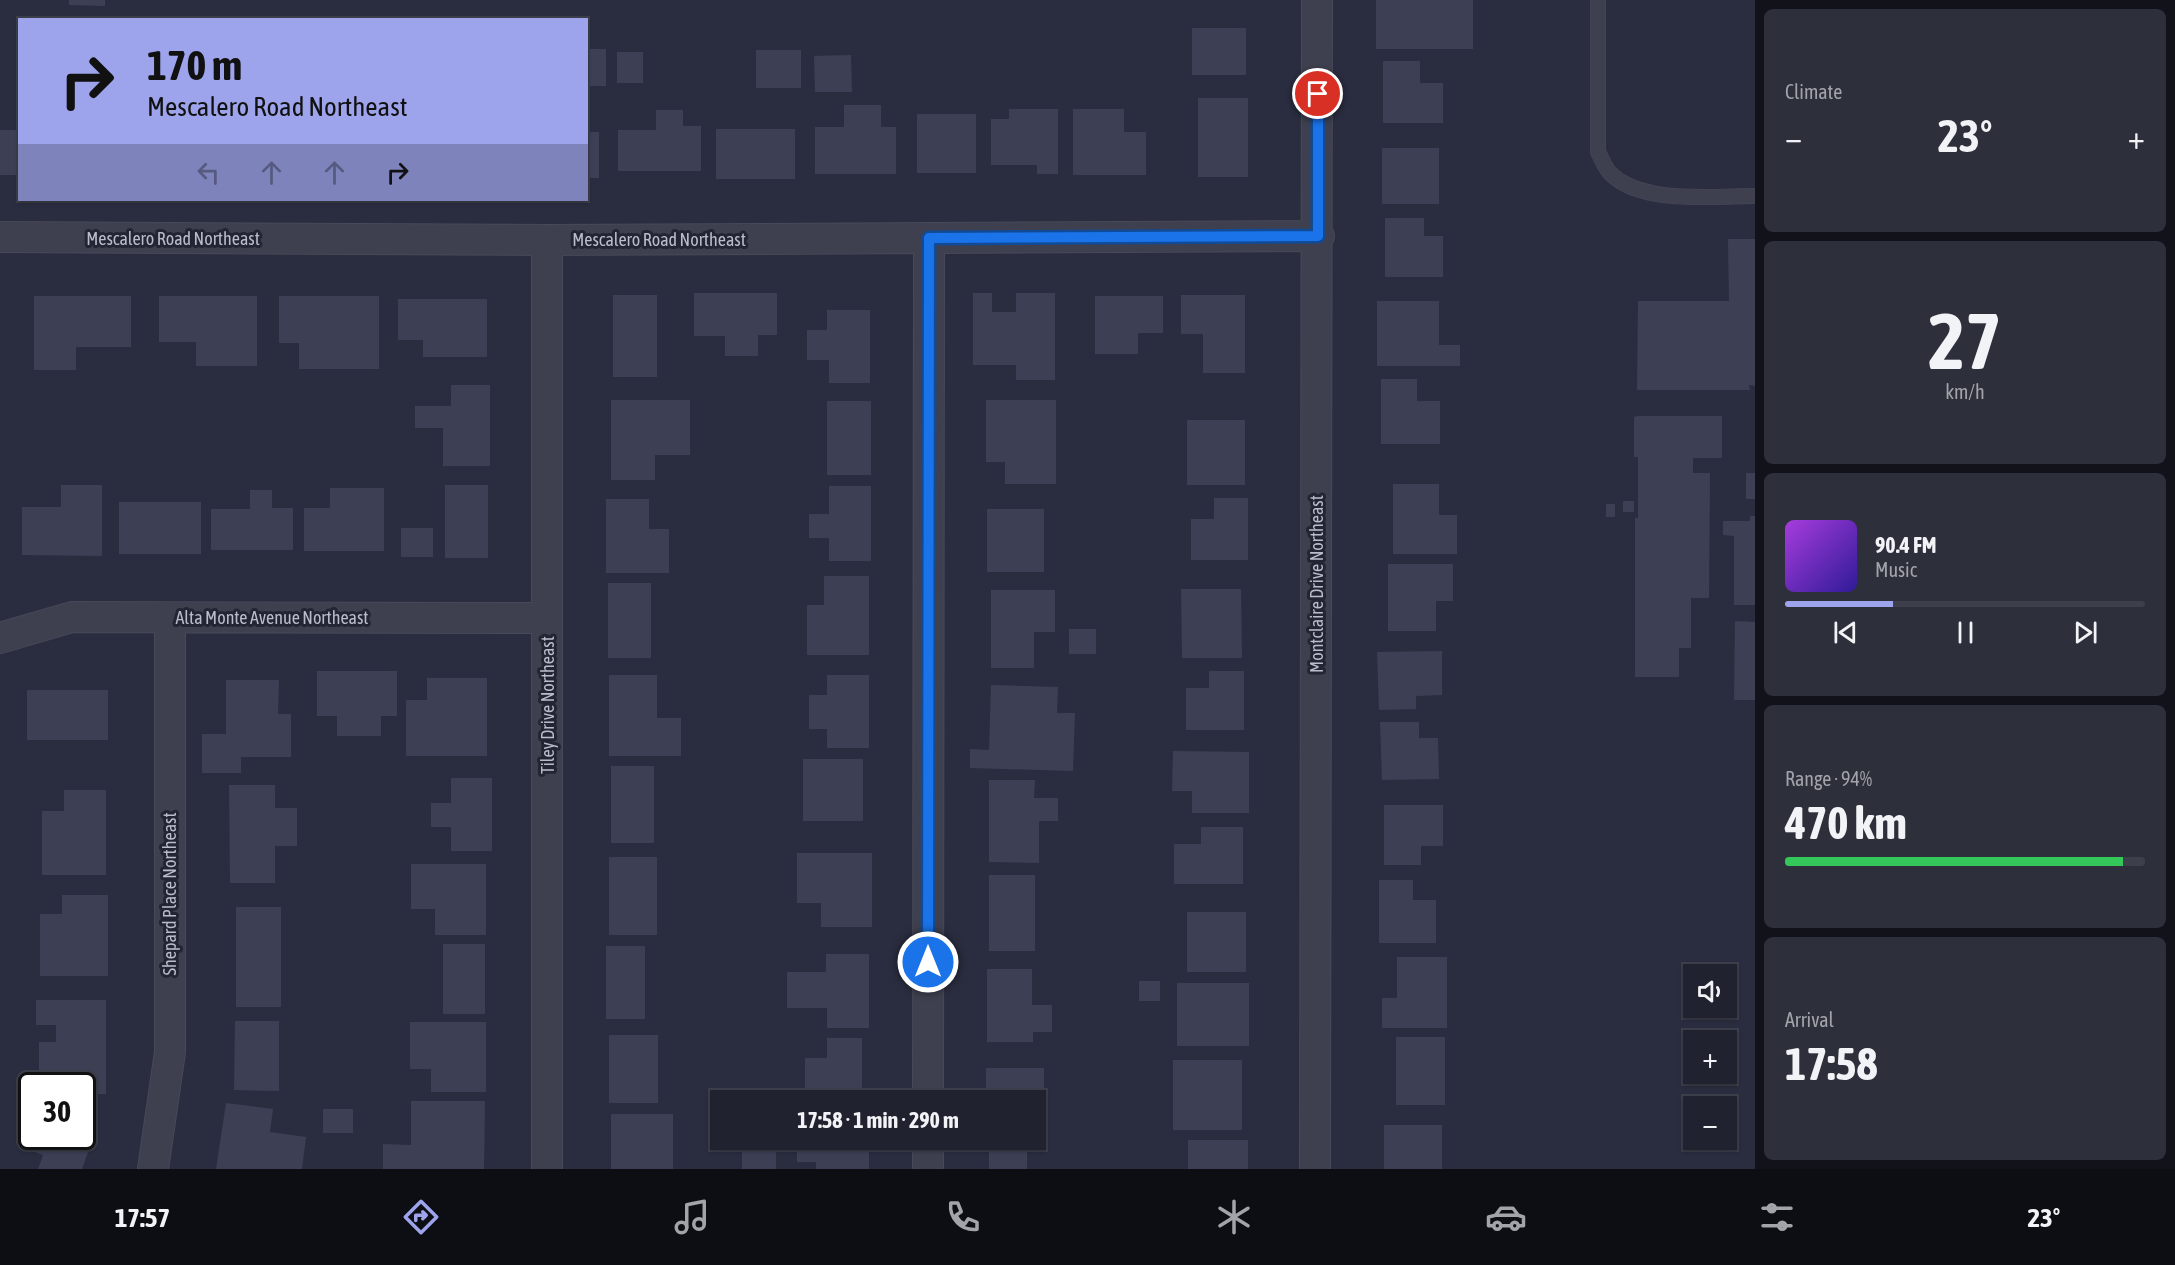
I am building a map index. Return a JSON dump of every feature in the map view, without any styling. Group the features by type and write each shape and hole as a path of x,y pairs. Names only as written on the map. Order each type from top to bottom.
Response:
{"street":[{"name":"Montclaire Drive Northeast","path":"1315,1169 1317,0"},
{"name":"Mescalero Road Northeast","path":"0,237 547,240 1318,236"},
{"path":"928,1090 929,238"},
{"name":"Tiley Drive Northeast","path":"547,240 547,1169"},
{"name":"Alta Monte Avenue Northeast","path":"0,638 72,616 547,618"},
{"name":"Shepard Place Northeast","path":"153,1169 170,1052 170,618"},
{"path":"928,1150 928,1169"}],"lane":[{"path":"1598,0 1598,153 1610,172 1630,185 1666,196 1755,196"}],"building":[{"path":"69,0 105,0 105,6 69,5"},
{"path":"1376,0 1473,0 1473,49 1376,49"},
{"path":"1192,28 1246,28 1246,75 1192,75"},
{"path":"588,49 606,49 606,86 588,86"},
{"path":"756,50 801,50 801,88 756,88"},
{"path":"617,52 643,52 643,83 617,83"},
{"path":"851,55 852,92 815,92 814,56"},
{"path":"1383,61 1420,61 1420,83 1443,83 1443,123 1383,123"},
{"path":"1198,98 1248,98 1248,177 1198,177"},
{"path":"844,105 881,105 881,127 896,127 896,174 815,174 815,127 844,127"},
{"path":"1009,109 1058,109 1058,174 1037,174 1037,165 991,165 991,119 1009,119"},
{"path":"1073,109 1124,109 1124,132 1146,132 1146,175 1073,175"},
{"path":"656,110 683,110 683,126 701,126 701,171 618,171 618,130 656,130"},
{"path":"917,114 976,114 976,173 917,173"},
{"path":"716,129 795,129 795,179 716,179"},
{"path":"0,130 18,130 18,175 0,175"},
{"path":"588,132 599,132 599,178 588,178"},
{"path":"1382,148 1439,148 1439,204 1382,204"},
{"path":"1385,218 1424,218 1424,236 1443,236 1443,277 1385,277"},
{"path":"1728,239 1755,239 1755,386 1749,385 1750,390 1637,390 1638,301 1729,301"},
{"path":"694,293 777,293 777,335 758,335 758,356 725,356 725,336 694,336"},
{"path":"973,293 992,293 992,312 1016,312 1016,293 1055,293 1055,380 1016,380 1016,365 973,365"},
{"path":"613,295 657,295 657,377 613,377"},
{"path":"1181,295 1245,295 1245,373 1203,373 1203,334 1181,334"},
{"path":"34,296 131,296 131,347 76,347 76,370 34,370"},
{"path":"159,296 257,296 257,366 196,366 196,342 159,342"},
{"path":"279,296 379,296 379,369 299,369 299,343 279,343"},
{"path":"1095,296 1163,296 1163,333 1138,333 1138,354 1095,354"},
{"path":"398,299 487,299 487,357 423,357 423,340 398,340"},
{"path":"1377,301 1439,301 1439,345 1460,345 1460,366 1377,366"},
{"path":"827,310 870,310 870,383 829,383 829,360 807,360 807,330 827,330"},
{"path":"1381,379 1417,379 1417,401 1440,401 1440,444 1381,444"},
{"path":"451,385 490,385 490,466 443,466 443,428 415,428 415,406 451,406"},
{"path":"611,400 690,400 690,455 655,455 655,480 611,480"},
{"path":"986,400 1056,400 1056,484 1005,484 1005,462 986,462"},
{"path":"827,401 871,401 871,475 827,475"},
{"path":"1722,416 1722,458 1693,458 1693,473 1710,473 1709,598 1691,598 1691,648 1679,648 1679,677 1635,677 1635,518 1638,518 1638,457 1634,457 1634,417"},
{"path":"1187,420 1245,420 1245,485 1187,485"},
{"path":"1746,473 1755,473 1755,499 1746,499"},
{"path":"1393,484 1439,484 1439,515 1457,515 1457,554 1393,554"},
{"path":"61,485 102,485 102,556 22,555 22,507 61,507"},
{"path":"445,485 488,485 488,558 445,558"},
{"path":"829,486 871,486 871,561 829,561 829,538 809,538 809,514 829,514"},
{"path":"330,488 384,488 384,551 304,551 304,508 330,508"},
{"path":"250,490 272,490 272,508 293,508 293,550 211,550 211,509 250,509"},
{"path":"1214,498 1248,498 1248,560 1191,560 1191,519 1214,519"},
{"path":"606,499 649,499 649,529 669,529 669,573 606,573"},
{"path":"1623,501 1634,501 1634,512 1623,512"},
{"path":"119,502 201,502 201,554 119,554"},
{"path":"1606,504 1615,504 1615,517 1606,517"},
{"path":"987,509 1044,509 1044,572 987,572"},
{"path":"1750,516 1755,516 1755,605 1734,605 1734,536 1723,535 1723,521 1750,521"},
{"path":"401,528 433,528 433,557 401,557"},
{"path":"1388,564 1453,564 1453,601 1436,601 1436,631 1388,631"},
{"path":"824,576 869,576 869,655 807,655 807,605 824,605"},
{"path":"608,583 651,583 651,658 608,658"},
{"path":"1181,589 1241,589 1242,658 1182,658"},
{"path":"991,590 1055,590 1055,632 1034,632 1034,668 991,668"},
{"path":"1735,621 1755,622 1755,700 1734,700"},
{"path":"1069,629 1096,629 1096,654 1069,654"},
{"path":"1442,651 1442,695 1416,696 1416,709 1379,710 1377,652"},
{"path":"317,671 397,671 397,716 381,716 381,736 337,736 337,716 317,716"},
{"path":"1209,671 1244,671 1244,730 1186,730 1186,688 1209,688"},
{"path":"609,675 657,675 657,718 681,718 681,756 609,756"},
{"path":"827,675 869,675 869,748 827,748 827,729 809,729 809,695 827,695"},
{"path":"427,678 487,678 487,756 406,756 406,700 427,700"},
{"path":"226,680 279,680 278,714 291,714 291,757 241,757 241,773 202,773 202,734 226,734"},
{"path":"991,685 1058,687 1057,713 1075,713 1073,771 970,768 970,749 989,750"},
{"path":"27,690 108,690 108,740 27,740"},
{"path":"1380,722 1419,722 1419,738 1438,738 1439,779 1382,780"},
{"path":"1173,751 1249,752 1249,813 1192,813 1192,791 1172,791"},
{"path":"803,759 863,759 863,821 803,821"},
{"path":"611,766 654,766 654,843 611,843"},
{"path":"451,778 492,778 492,851 451,851 451,827 431,827 431,803 451,803"},
{"path":"989,780 1035,780 1034,798 1058,798 1058,821 1039,821 1039,863 989,862"},
{"path":"229,785 275,785 275,808 297,808 297,846 275,846 275,883 230,883"},
{"path":"64,790 106,790 106,875 42,875 42,811 64,811"},
{"path":"1384,805 1443,805 1443,846 1421,846 1421,865 1384,865"},
{"path":"1201,827 1243,827 1243,884 1174,884 1174,844 1201,844"},
{"path":"797,853 872,853 872,927 821,927 821,903 797,903"},
{"path":"609,857 657,857 657,935 609,935"},
{"path":"411,864 486,864 486,935 435,935 435,909 411,909"},
{"path":"989,875 1035,875 1035,951 989,951"},
{"path":"1379,880 1413,880 1413,900 1436,900 1436,943 1379,943"},
{"path":"62,895 108,895 108,976 40,976 40,914 62,914"},
{"path":"236,907 281,907 281,1007 236,1007"},
{"path":"1187,912 1246,912 1246,972 1187,972"},
{"path":"443,944 485,944 485,1014 443,1014"},
{"path":"606,946 645,946 645,1019 606,1019"},
{"path":"826,954 869,954 869,1028 827,1028 827,1008 787,1008 787,972 826,972"},
{"path":"1397,957 1447,957 1447,1028 1382,1028 1382,998 1397,998"},
{"path":"987,969 1032,969 1032,1005 1052,1005 1052,1032 1033,1032 1033,1042 987,1042"},
{"path":"1139,981 1160,981 1160,1001 1139,1001"},
{"path":"1177,983 1249,983 1249,1046 1177,1046"},
{"path":"36,1000 106,1000 106,1094 96,1094 96,1072 39,1072 39,1042 56,1042 56,1025 36,1025"},
{"path":"235,1021 279,1021 279,1091 234,1090"},
{"path":"410,1022 486,1022 486,1092 431,1092 431,1069 410,1069"},
{"path":"609,1035 658,1035 658,1103 609,1103"},
{"path":"1396,1037 1445,1037 1445,1105 1396,1105"},
{"path":"827,1038 862,1038 862,1090 805,1090 805,1058 827,1058"},
{"path":"1173,1060 1242,1060 1242,1130 1173,1130"},
{"path":"986,1068 1044,1068 1044,1090 986,1090"},
{"path":"411,1101 485,1101 484,1169 383,1169 383,1144 411,1145"},
{"path":"226,1103 273,1109 270,1132 306,1137 302,1169 216,1169"},
{"path":"323,1109 353,1109 353,1133 323,1133"},
{"path":"611,1114 673,1114 673,1169 611,1169"},
{"path":"1384,1125 1442,1125 1442,1169 1384,1169"},
{"path":"1188,1140 1248,1140 1248,1169 1188,1169"},
{"path":"29,1150 89,1150 82,1169 38,1169 43,1155"},
{"path":"742,1150 776,1150 776,1169 742,1169"},
{"path":"797,1150 869,1150 869,1169 816,1169 816,1162 797,1162"},
{"path":"989,1150 1027,1150 1027,1169 989,1169"}],"route":[{"path":"928,962 929,238 1318,236 1318,94"}]}
